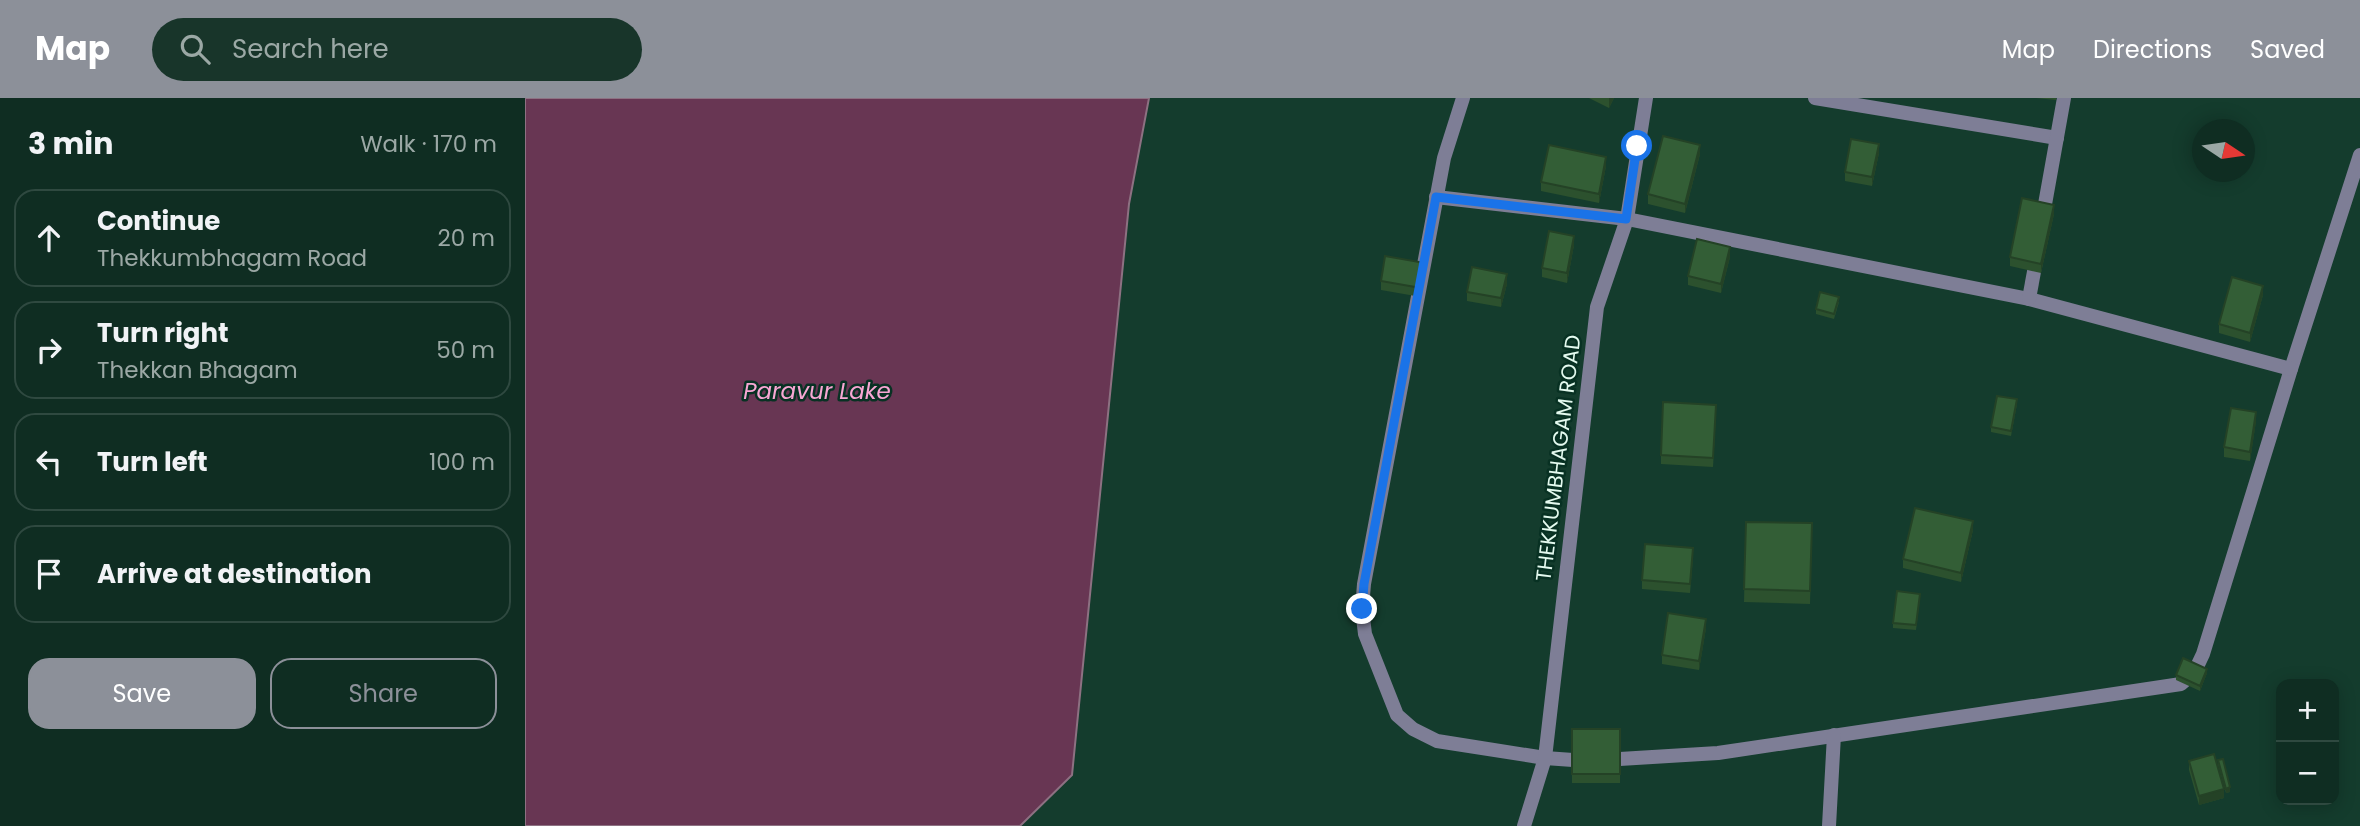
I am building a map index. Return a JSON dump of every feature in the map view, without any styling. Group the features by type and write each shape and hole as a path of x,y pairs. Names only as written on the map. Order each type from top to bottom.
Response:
{"street":[{"path":"1463,98 1444,158 1436,197 1364,584 1362,609 1365,634 1397,715 1413,730 1437,741 1545,758 1587,761 1718,753 2181,684 2194,673 2203,654 2360,155"},
{"name":"THEKKUMBHAGAM ROAD","path":"1524,826 1545,758 1597,307 1626,219 1646,98"},
{"path":"1815,98 2057,138"},
{"path":"2029,299 2064,98"},
{"path":"1436,197 1626,219 2029,299 2291,369"},
{"path":"1829,826 1834,735"}],"water":[{"name":"Paravur Lake","path":"525,98 1149,98 1129,204 1072,775 1020,826 525,826"}],"building":[{"path":"1663,136 1700,145 1685,204 1648,194"},
{"path":"1851,139 1879,144 1872,177 1845,172"},
{"path":"1549,145 1606,157 1599,194 1541,182"},
{"path":"2022,198 2054,205 2041,264 2010,257"},
{"path":"1549,231 1574,236 1567,273 1542,268"},
{"path":"1697,239 1730,247 1721,284 1688,276"},
{"path":"1385,256 1425,263 1421,288 1381,281"},
{"path":"1472,267 1507,274 1501,298 1467,292"},
{"path":"2232,277 2263,286 2250,333 2219,324"},
{"path":"1820,292 1839,297 1834,314 1816,309"},
{"path":"1997,396 2017,399 2011,431 1991,427"},
{"path":"1663,402 1716,405 1713,458 1661,455"},
{"path":"2231,408 2256,412 2250,452 2224,447"},
{"path":"1915,508 1973,521 1961,573 1903,559"},
{"path":"1746,522 1812,523 1810,591 1744,589"},
{"path":"1645,544 1693,548 1690,584 1642,580"},
{"path":"1897,591 1920,594 1916,625 1893,623"},
{"path":"1668,613 1706,619 1699,661 1662,655"},
{"path":"2183,658 2207,669 2200,686 2176,675"},
{"path":"1572,729 1620,729 1620,774 1572,774"},
{"path":"2214,754 2224,789 2199,796 2189,761"},
{"path":"2223,759 2230,787 2226,789 2218,760"}],"route":[{"path":"1362,609 1364,584 1436,197 1626,219 1637,146"}]}
